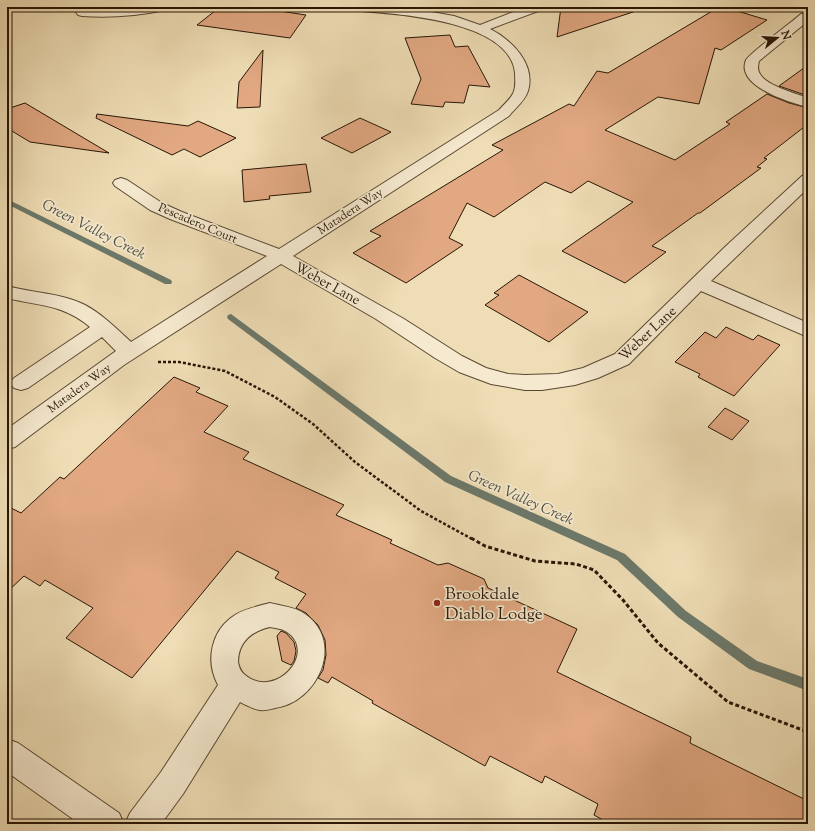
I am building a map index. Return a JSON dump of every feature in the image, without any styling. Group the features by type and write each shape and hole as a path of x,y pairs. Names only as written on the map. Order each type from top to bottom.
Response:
{"street":[{"path":"82,12 98,14 129,13 161,7"},
{"name":"Matadera Way","path":"7,441 130,352 504,113 521,91 522,70 516,56 503,43 480,28 443,17 401,10 360,7"},
{"path":"480,28 537,7"},
{"path":"805,18 754,60 751,67 752,73 757,79 770,88 808,103"},
{"name":"Weber Lane","path":"279,256 336,286 456,361 490,376 522,383 550,382 578,377 601,370 622,359 808,179"},
{"name":"Pescadero Court","path":"121,183 161,209 279,256"},
{"path":"699,283 808,331"},
{"path":"7,292 72,306 88,316 130,352"},
{"path":"21,383 102,328"},
{"path":"270,615 282,616 291,619 305,629 311,642 311,663 304,676 292,688 272,696 258,697 247,694 234,686 226,675 223,661 225,647 233,634 244,624 270,615"},
{"path":"141,824 172,783 234,686"},
{"path":"7,754 108,824"}],"path":[{"path":"130,352 151,362 179,362 225,371 275,397 313,424 355,462 421,511 485,546 535,561 576,564 594,570 623,600 658,643 728,702 808,732"}],"building":[{"path":"220,7 266,9 306,15 290,38 197,25"},
{"path":"561,7 635,7 636,11 557,37"},
{"path":"719,7 724,7 767,20 721,50 715,48 699,104 658,97 605,130 675,160 730,124 726,122 767,94 789,103 808,108 808,124 764,158 767,159 757,167 761,168 652,246 666,252 625,283 562,251 633,202 588,181 571,193 545,182 494,217 467,203 449,238 463,245 406,283 353,253 381,236 370,231 503,150 492,145 569,104 574,106 597,71 608,73"},
{"path":"450,35 455,47 468,46 490,87 469,85 464,103 445,102 443,107 411,104 421,79 405,38"},
{"path":"263,50 260,107 237,108 239,82"},
{"path":"808,65 808,96 779,86"},
{"path":"25,103 109,153 30,142 7,128 7,109"},
{"path":"97,114 188,126 198,121 236,138 200,157 184,149 172,155 96,118"},
{"path":"360,118 391,132 352,153 321,138"},
{"path":"306,164 311,192 269,196 270,199 244,202 242,170"},
{"path":"519,275 588,312 549,342 485,305 499,295 494,293"},
{"path":"726,327 753,340 758,335 780,345 734,396 698,377 700,374 675,362 705,332 716,338"},
{"name":"Brookdale Diablo Lodge","path":"174,377 200,388 196,392 228,406 204,432 249,452 243,459 344,505 336,515 392,540 390,543 438,565 448,563 484,579 488,588 577,629 557,672 691,737 690,743 808,801 808,824 610,824 594,815 598,804 545,776 542,783 490,756 485,766 372,703 373,701 332,677 328,683 318,678 323,670 326,655 325,640 318,625 306,613 296,608 306,594 275,578 279,572 237,551 132,678 66,638 93,608 45,580 40,586 24,576 7,592 7,506 21,513 60,477 64,479"},
{"path":"725,408 749,421 732,440 708,427"},
{"path":"281,631 286,633 294,642 296,651 294,661 291,665 282,661 277,636"}],"waterway":[{"name":"Green Valley Creek","path":"7,201 168,282"},
{"name":"Green Valley Creek","path":"231,317 448,479 621,557 682,614 753,665 808,685"}],"place":[{"name":"Brookdale Diablo Lodge","path":"437,603"}]}
